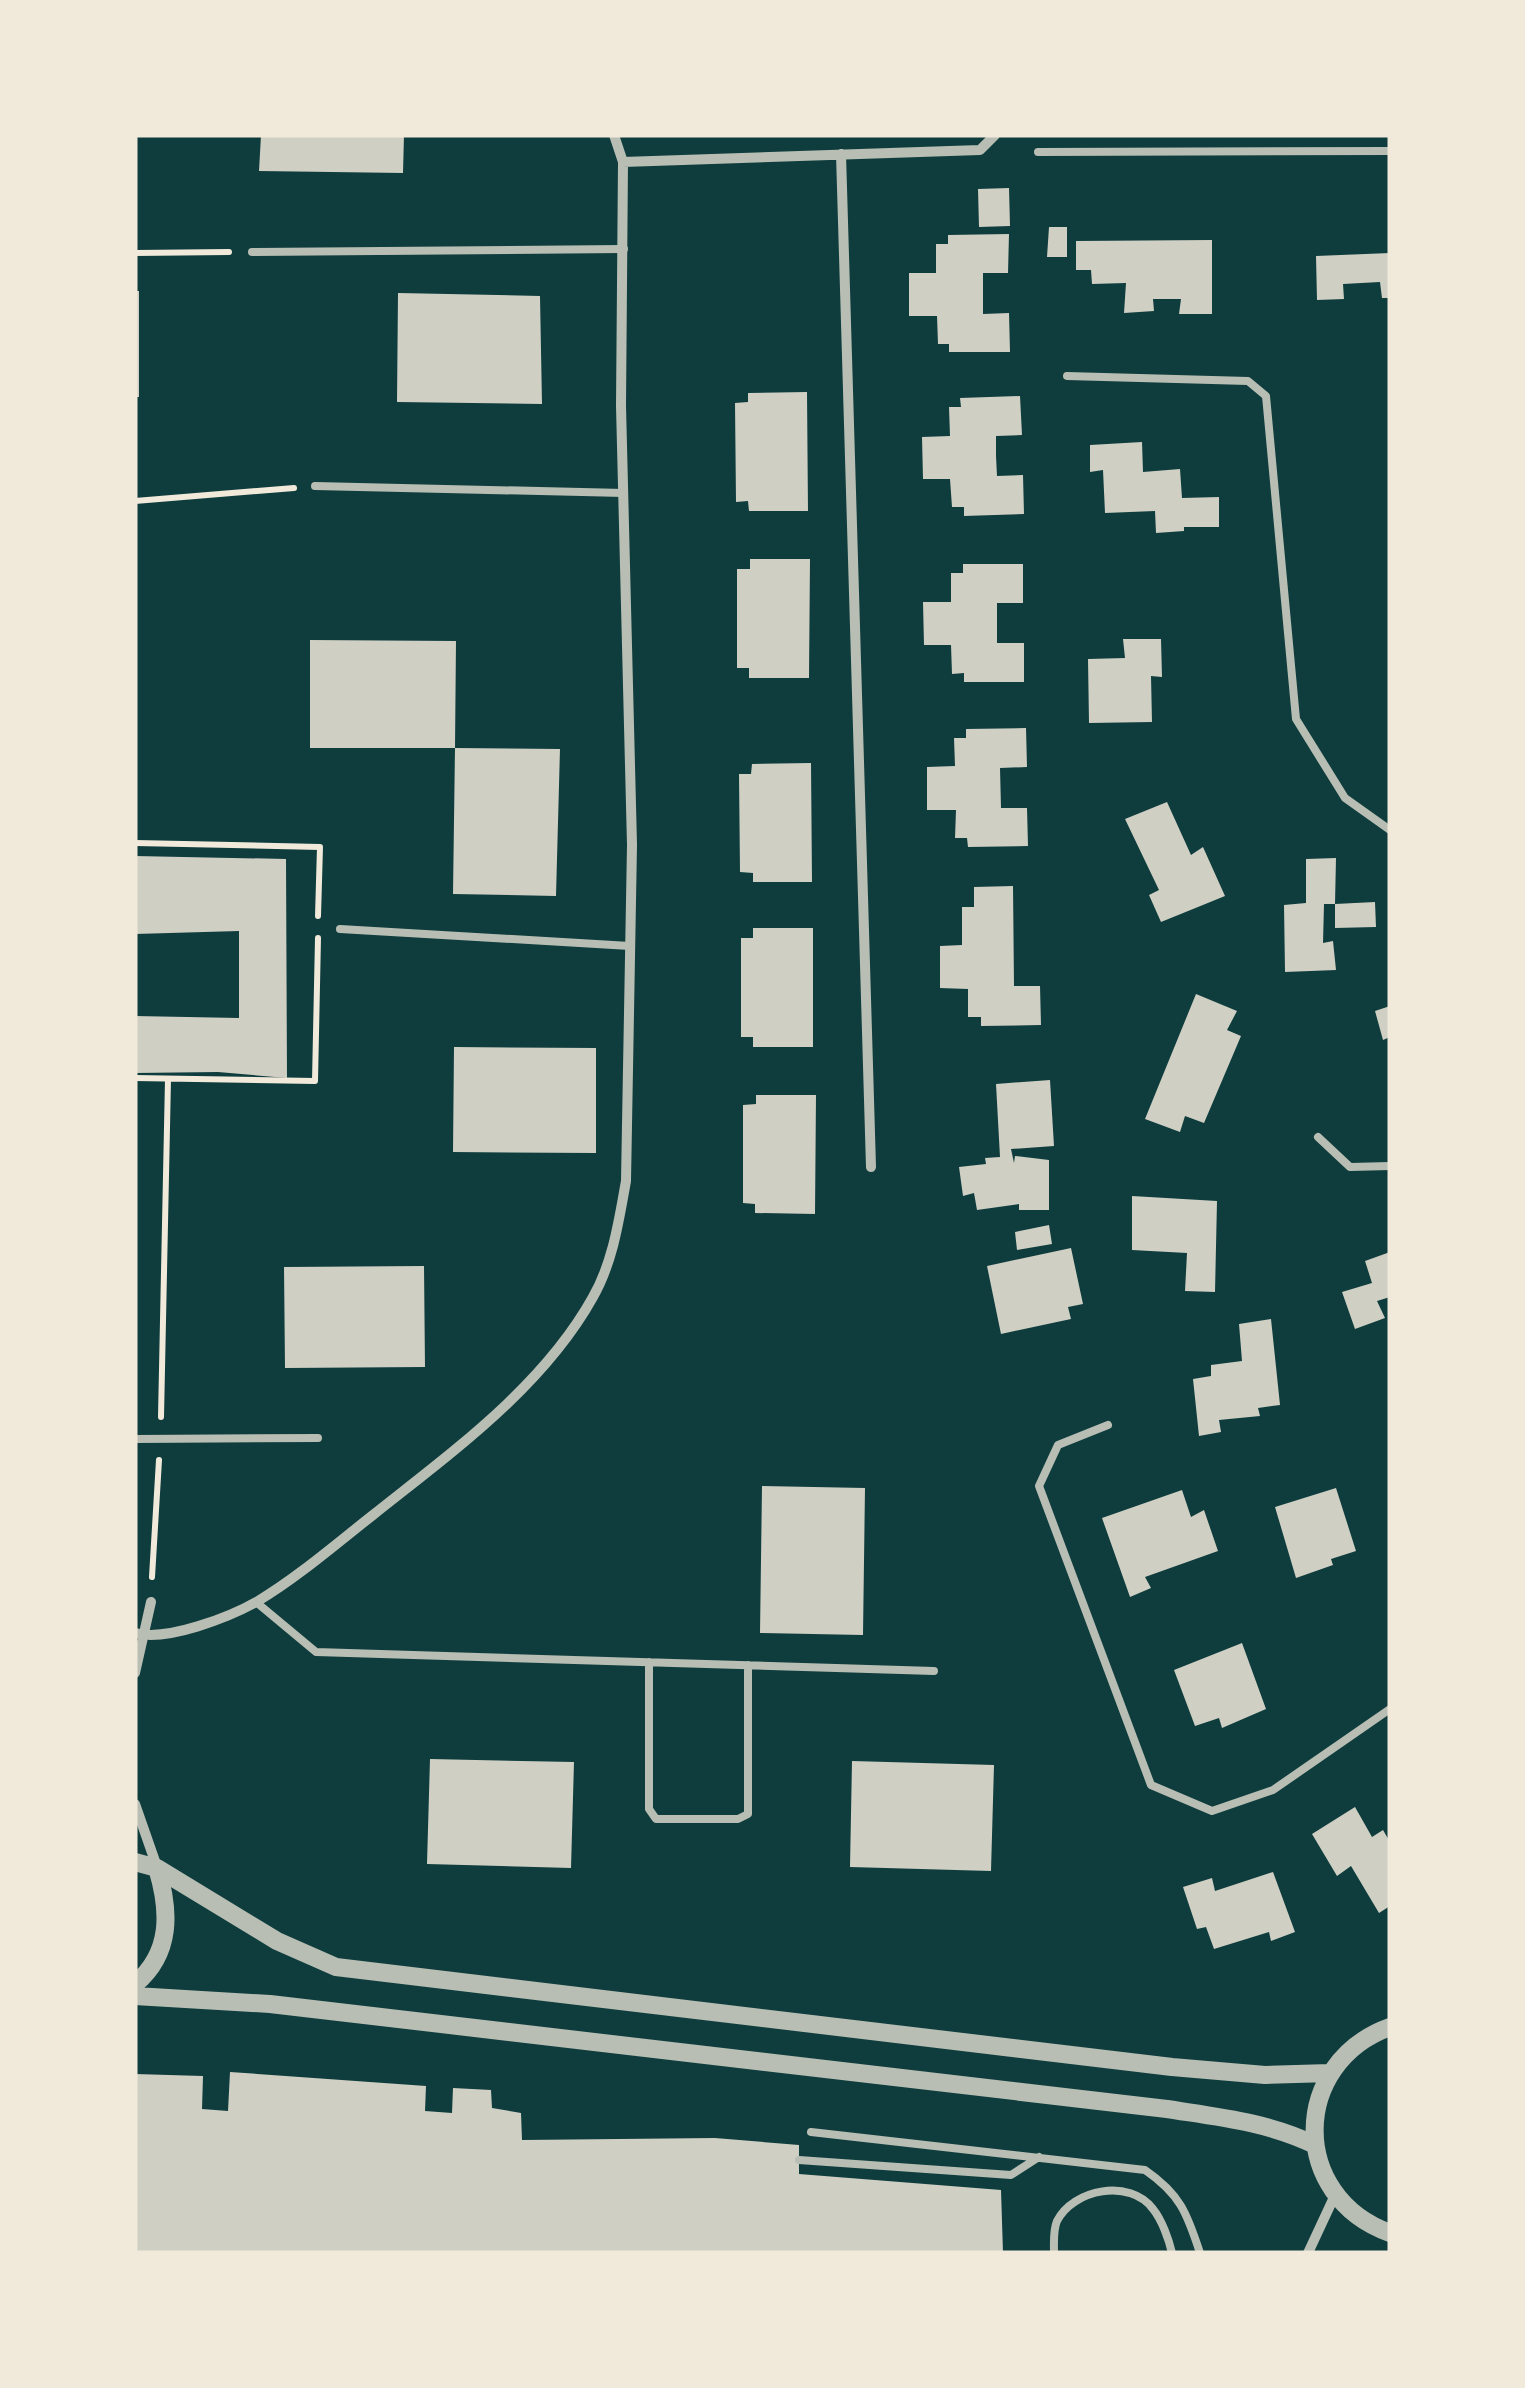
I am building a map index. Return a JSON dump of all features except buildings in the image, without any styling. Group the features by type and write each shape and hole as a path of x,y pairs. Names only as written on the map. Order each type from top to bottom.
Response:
{"street":[{"path":"139,1634 184,1630 256,1602 432,1468 519,1392 560,1346 594,1296 616,1236 626,1181 632,844 621,406 623,162 614,135"},
{"path":"623,162 980,150 995,135"},
{"path":"841,154 871,1167"},
{"path":"135,1673 139,1634 151,1602"},
{"path":"135,1804 158,1868 168,1917 156,1961 135,1984"},
{"path":"135,1862 158,1868 277,1941 336,1967 1172,2066 1266,2075 1330,2072"},
{"path":"135,1996 270,2004 1167,2109 1248,2121 1287,2131 1315,2145"},
{"path":"1390,2026 1364,2038 1330,2072 1314,2120 1322,2171 1335,2195 1354,2214 1390,2233"},
{"path":"1308,2253 1335,2195"}],"lane":[{"path":"1038,152 1390,151"},
{"path":"252,252 624,249"},
{"path":"1067,376 1248,381 1266,396 1296,719 1344,798 1390,830"},
{"path":"315,486 624,493"},
{"path":"340,929 630,946"},
{"path":"1318,1137 1350,1167 1390,1166"},
{"path":"1108,1425 1058,1445 1039,1486 1152,1785 1212,1812 1273,1790 1390,1709"},
{"path":"135,1440 318,1438"},
{"path":"256,1602 316,1652 934,1671"},
{"path":"649,1662 649,1809 656,1819 738,1819 748,1814 748,1666"},
{"path":"811,2132 1145,2170 1181,2202 1200,2253"},
{"path":"799,2160 1011,2174 1040,2157"},
{"path":"1054,2253 1056,2223 1074,2200 1103,2192 1133,2193 1153,2208 1172,2253"}],"path":[{"path":"135,253 252,252"},
{"path":"135,501 315,486"},
{"path":"135,843 320,847 315,1080 135,1078"},
{"path":"151,1602 160,1439 168,1078"}]}
